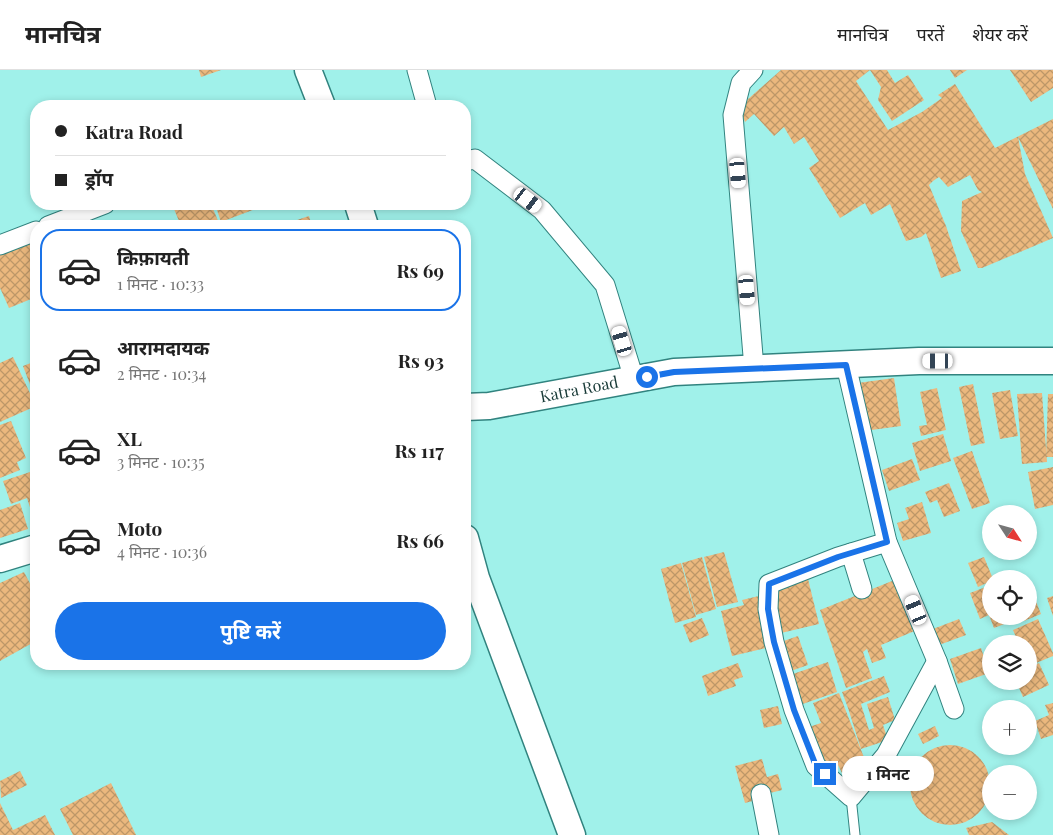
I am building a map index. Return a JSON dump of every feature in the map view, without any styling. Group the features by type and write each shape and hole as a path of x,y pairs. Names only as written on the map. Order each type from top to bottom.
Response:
{"street":[{"path":"308,70 320,100"},
{"path":"417,70 425,100"},
{"path":"753,70 741,84 733,115 754,368"},
{"path":"471,160 476,160 542,210 605,285 634,379"},
{"path":"64,220 89,210"},
{"path":"0,245 30,233"},
{"name":"Katra Road","path":"471,407 489,406 674,372 918,362 1053,361"},
{"path":"846,365 887,542 937,661 954,709"},
{"path":"887,542 851,553 769,584 768,609 774,642 794,710 816,766 851,796 886,755 937,661"},
{"path":"0,559 30,550"},
{"path":"851,553 862,589"},
{"path":"471,560 476,578 572,835"},
{"path":"761,794 769,835"}],"lane":[{"path":"851,796 855,835"}],"building":[{"path":"199,70 221,70 201,77"},
{"path":"781,70 870,70 856,81 888,130 922,112 942,98 938,95 955,84 995,148 1053,119 1053,209 1018,137 1025,174 1053,238 978,268 961,231 962,201 982,192 978,190 970,175 948,187 939,177 929,185 946,226 961,271 941,278 926,233 921,237 906,241 890,204 871,215 865,203 840,218 809,168 819,161 804,137 794,144 784,127 774,136 754,114 745,122 739,107"},
{"path":"870,70 887,70 895,83 908,75 924,100 892,121 878,100 881,87"},
{"path":"950,70 967,70 955,78"},
{"path":"1010,70 1053,70 1053,88 1031,102"},
{"path":"174,210 214,210 218,220 179,220"},
{"path":"217,210 253,210 226,220 220,220"},
{"path":"309,216 310,220 297,220"},
{"path":"30,234 30,299 9,308 0,288 0,246"},
{"path":"13,357 30,393 30,409 0,422 0,363"},
{"path":"30,363 30,384 23,366"},
{"path":"894,378 901,426 864,431 858,383"},
{"path":"973,384 985,443 971,446 959,387"},
{"path":"937,388 946,430 921,436 919,426 927,425 920,392"},
{"path":"1010,390 1018,436 1000,439 992,393"},
{"path":"1042,393 1047,462 1022,464 1017,394"},
{"path":"1048,394 1053,394 1053,457 1046,457"},
{"path":"11,421 26,458 17,462 20,470 0,478 0,425"},
{"path":"943,434 951,461 920,471 912,443"},
{"path":"972,451 990,503 972,509 953,458"},
{"path":"912,459 920,480 889,491 882,470"},
{"path":"1053,467 1053,505 1038,508 1038,505 1034,505 1028,472"},
{"path":"30,472 30,507 27,498 11,504 3,481"},
{"path":"949,483 960,511 944,517 937,500 930,503 925,492"},
{"path":"922,502 931,533 903,541 897,523 909,519 905,508"},
{"path":"20,503 28,529 0,538 0,510"},
{"path":"724,552 738,602 717,607 704,557"},
{"path":"702,557 716,609 696,615 682,563"},
{"path":"982,558 982,560 985,560 989,570 982,570 982,585 978,587 968,563"},
{"path":"681,563 696,617 675,623 661,569"},
{"path":"24,572 30,584 30,644 0,661 0,583"},
{"path":"808,579 819,624 781,633 771,588"},
{"path":"897,579 917,630 881,645 886,658 872,663 867,649 863,652 872,678 846,688 820,610"},
{"path":"982,588 982,618 980,619 970,593"},
{"path":"763,595 768,620 760,622 766,648 732,656 721,611 744,605 742,600"},
{"path":"1053,596 1053,616 1047,598"},
{"path":"1037,604 1041,614 1037,616"},
{"path":"702,618 709,635 690,643 683,625"},
{"path":"959,619 966,635 939,645 933,629"},
{"path":"1037,619 1053,656 1037,663 1037,635 1015,635 1013,630 1024,625 1037,625"},
{"path":"798,636 808,665 785,673 775,644"},
{"path":"981,648 982,675 958,684 950,659"},
{"path":"828,662 837,692 797,706 787,676"},
{"path":"738,663 743,677 734,680 736,686 708,696 702,676"},
{"path":"1039,663 1049,685 1023,697 1020,690 1037,690 1037,664"},
{"path":"884,676 890,692 861,704 869,730 874,728 867,704 888,697 895,720 883,725 888,740 861,749 842,692"},
{"path":"839,693 870,773 847,783 838,765 824,770 809,727 821,723 813,703"},
{"path":"1053,703 1053,735 1041,739 1037,720 1049,715 1045,705"},
{"path":"778,706 782,724 764,728 760,710"},
{"path":"935,726 939,736 923,744 918,734"},
{"path":"942,746 958,746 972,752 983,763 982,808 972,818 958,824 942,824 928,818 917,807 911,793 911,777 917,763 928,752"},
{"path":"762,759 767,777 778,774 782,790 770,793 771,796 745,803 735,766"},
{"path":"20,771 27,785 1,798 0,781"},
{"path":"111,783 136,835 73,835 60,809"},
{"path":"0,803 13,830 45,815 55,835 0,835"},
{"path":"992,822 1009,835 969,835 966,828"}],"route":[{"path":"647,377 674,372 846,365 887,542 838,557 769,584 768,597 768,609 774,642 794,710 816,766 825,774"}]}
